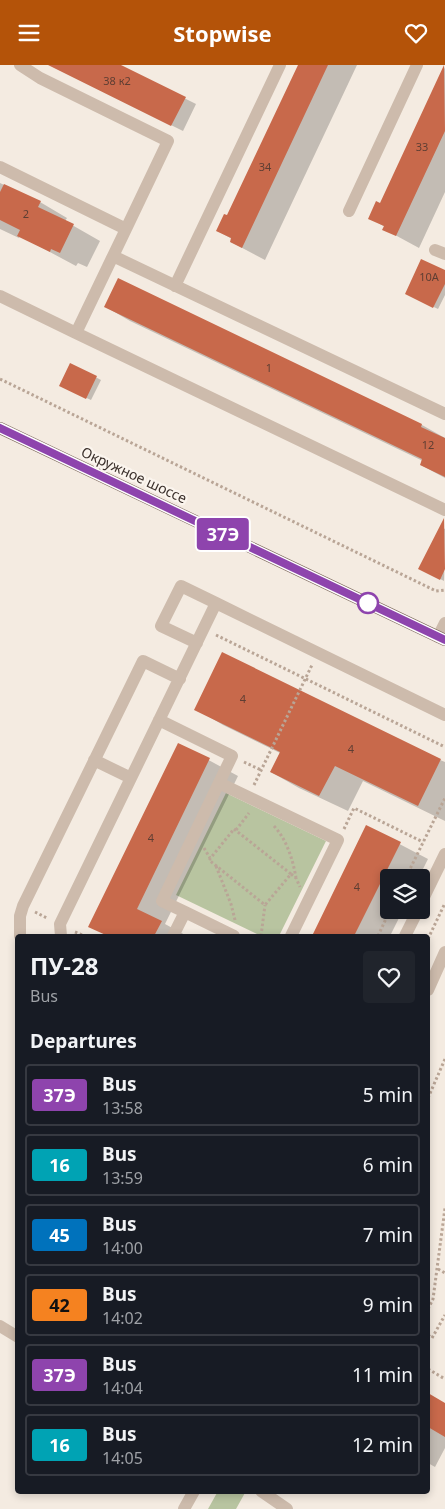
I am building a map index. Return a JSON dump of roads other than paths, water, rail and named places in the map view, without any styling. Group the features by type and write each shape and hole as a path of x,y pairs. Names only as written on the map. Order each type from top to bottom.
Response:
{"main road":[{"name":"Окружное шоссе","path":"0,428 442,638"}],"street":[{"path":"20,65 40,77 168,141 76,333"},
{"path":"175,285 280,65"},
{"path":"349,211 417,65"},
{"path":"0,167 126,229"},
{"path":"113,256 445,414"},
{"path":"0,296 445,510"},
{"path":"197,643 161,626 181,586 445,715"},
{"path":"61,934 60,924 216,603"},
{"path":"442,638 445,623"},
{"path":"20,934 20,916 23,906 143,661 180,679"},
{"path":"159,720 232,756 162,901 236,932"},
{"path":"94,760 131,778"},
{"path":"219,783 338,840 292,934"},
{"path":"430,885 445,854"},
{"path":"174,934 185,912"},
{"path":"406,934 414,919"},
{"path":"430,986 445,952"},
{"path":"0,1326 15,1335"},
{"path":"184,1509 192,1494"},
{"path":"265,1494 287,1509"}]}
